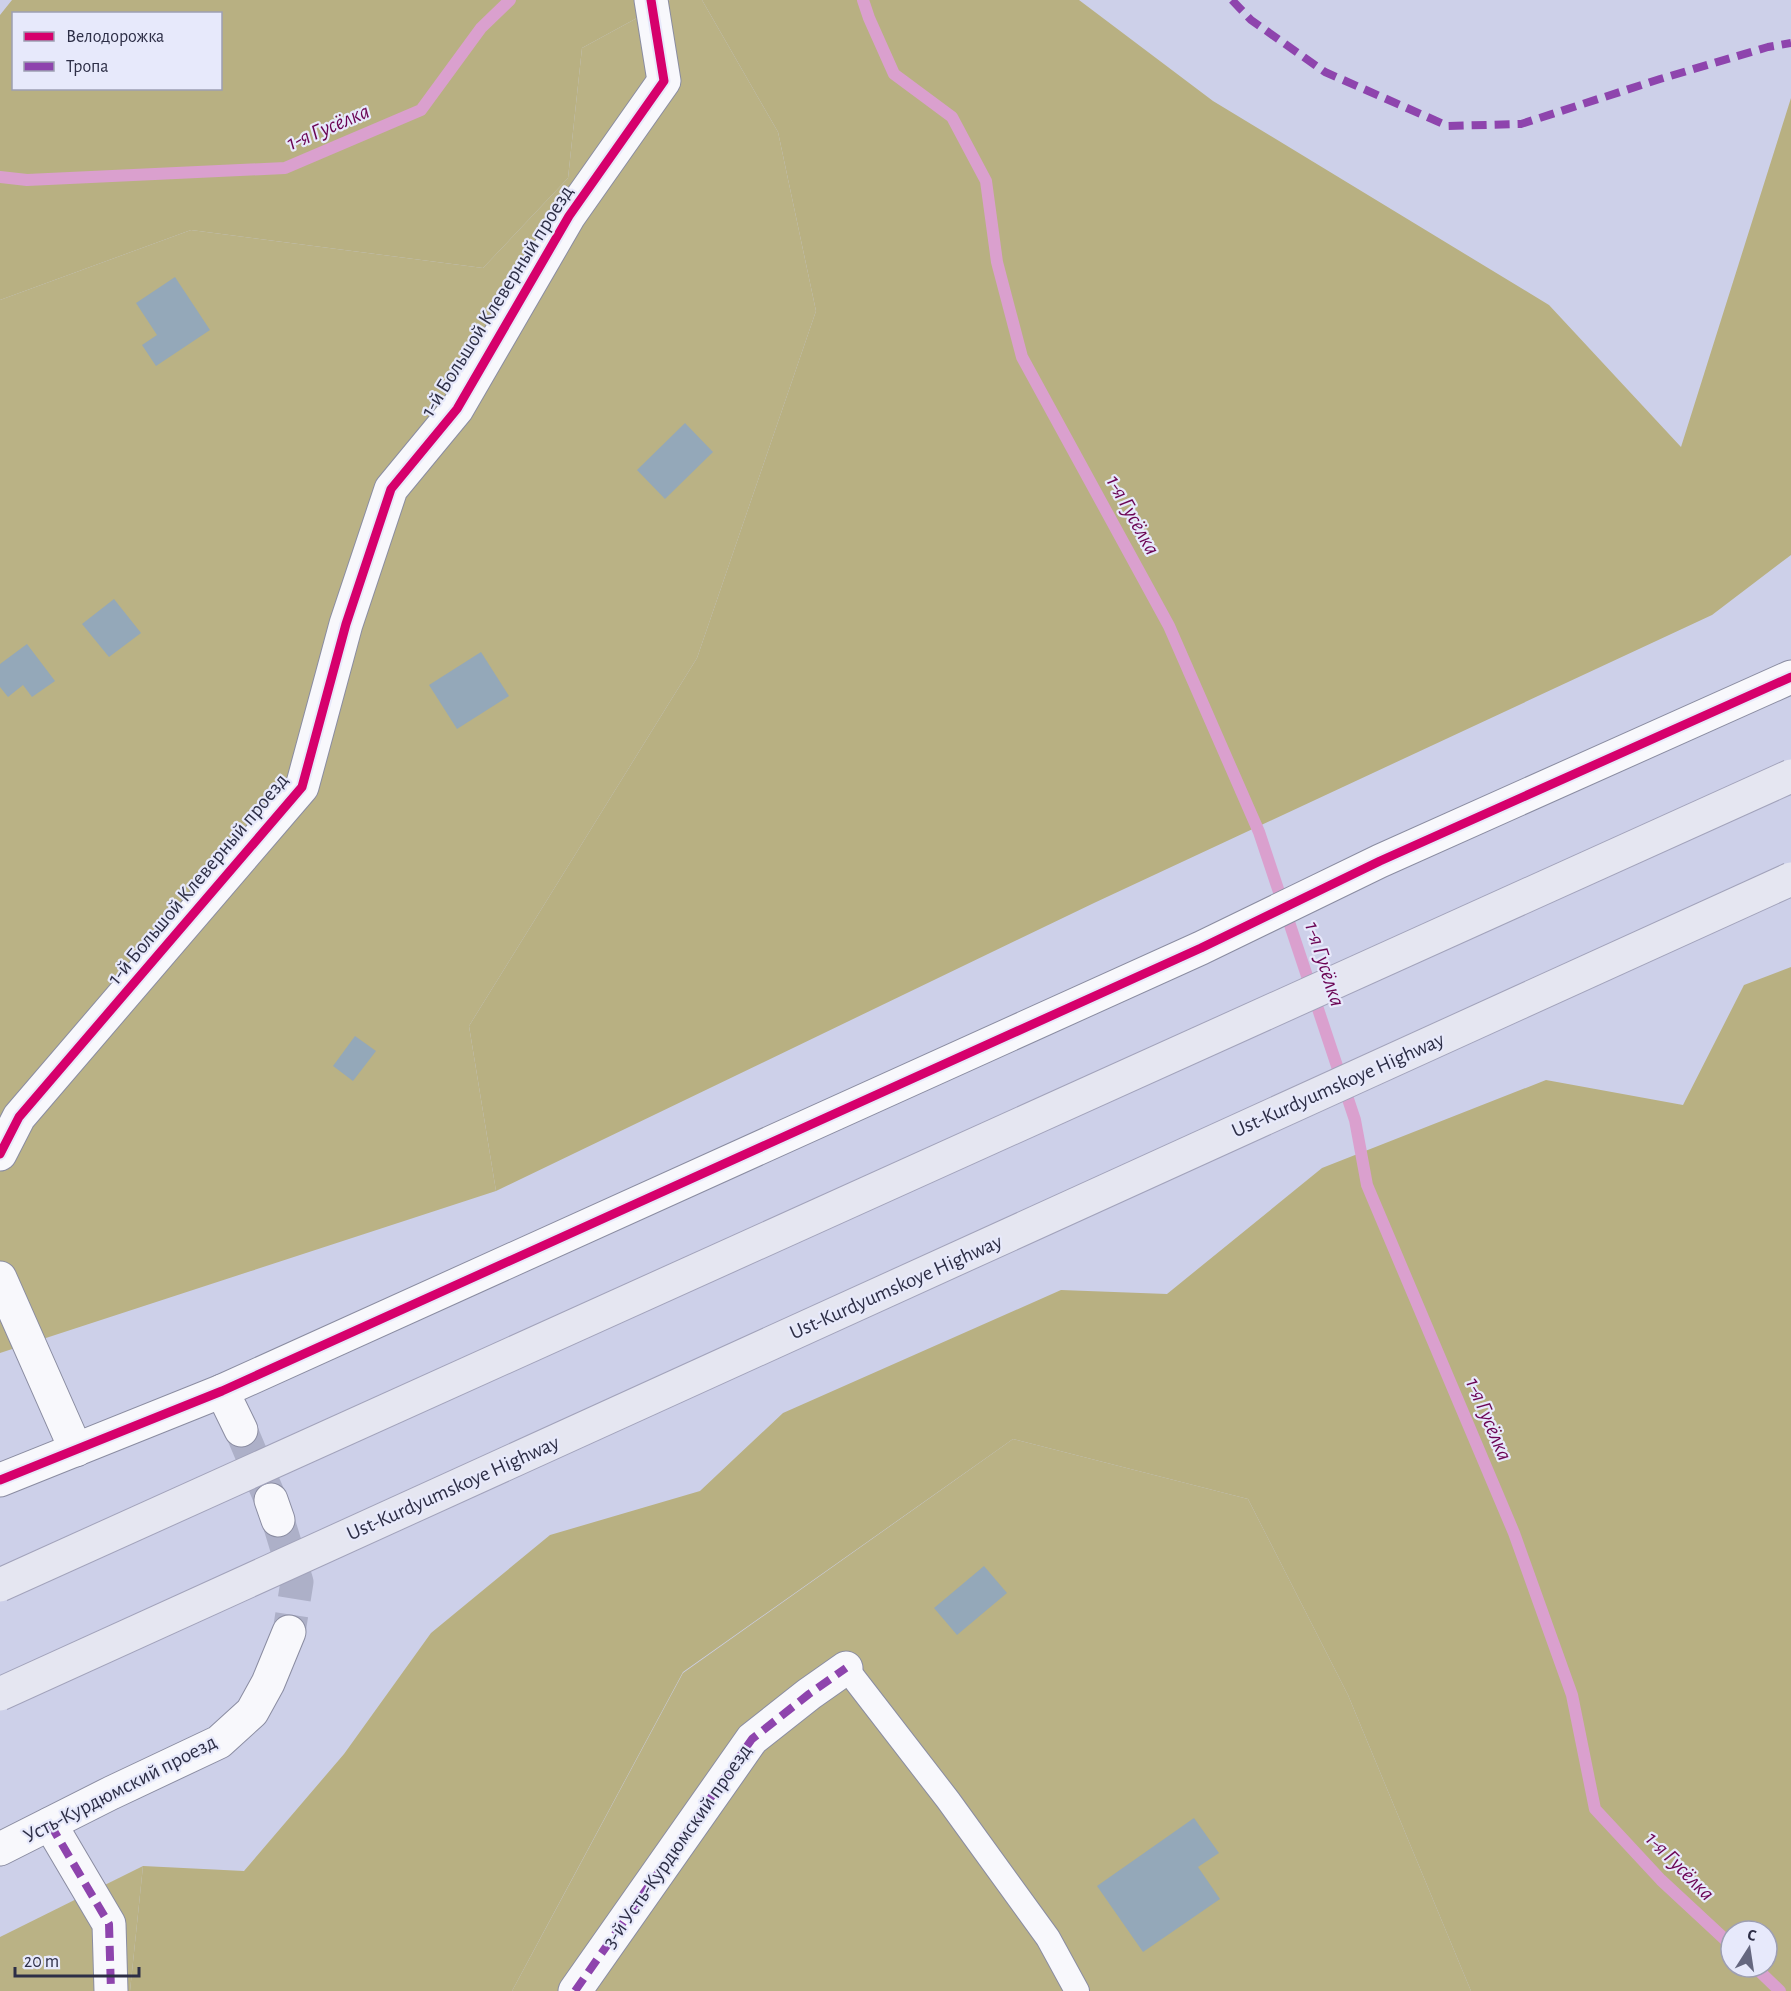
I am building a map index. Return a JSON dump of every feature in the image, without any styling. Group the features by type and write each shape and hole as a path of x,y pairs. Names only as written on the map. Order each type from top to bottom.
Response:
{"main road":[{"path":"0,1585 1791,776"},
{"name":"Ust-Kurdyumskoye Highway","path":"0,1694 1791,879"}],"street":[{"name":"1-й Большой Клеверный проезд","path":"0,1154 19,1117 302,787 346,624 391,489 457,409 569,216 664,81 651,0"},
{"path":"0,1480 222,1391 1201,948 1380,861 1791,677"},
{"path":"0,1278 76,1450"},
{"path":"222,1391 241,1430"},
{"name":"Усть-Курдюмский проезд","path":"0,1849 219,1742 252,1712 268,1683 289,1632"},
{"name":"3-й Усть-Курдюмский проезд","path":"575,1991 752,1739 846,1668"},
{"path":"50,1824 109,1924 111,1991"}],"lane":[{"path":"846,1668 948,1800 1042,1929 1077,1991"}],"shaded area":[{"path":"12,0 670,0 582,48 568,178 483,268 191,230 0,300 0,15"},
{"path":"670,0 702,0 778,132 816,311 697,658 469,1026 496,1191 0,1353 0,300 191,230 483,268 568,178 582,48"},
{"path":"702,0 1079,0 1213,101 1549,305 1681,447 1791,98 1791,555 1712,615 1094,903 496,1191 469,1026 697,658 816,311 778,132"},
{"path":"1791,967 1791,1991 1471,1991 1348,1695 1248,1499 1013,1439 683,1672 512,1991 130,1991 143,1866 244,1871 344,1754 431,1633 550,1535 700,1491 783,1413 1061,1290 1167,1294 1322,1168 1546,1080 1683,1105 1744,985"},
{"path":"1013,1439 1248,1499 1348,1695 1471,1991 512,1991 683,1673"},
{"path":"143,1866 130,1991 0,1991 0,1937"}],"building":[{"path":"175,277 210,330 156,366 142,345 157,335 136,303"},
{"path":"685,423 713,452 665,499 637,470"},
{"path":"114,599 141,633 109,657 82,624"},
{"path":"27,644 55,681 32,697 23,685 8,697 0,687 0,664"},
{"path":"481,652 509,696 457,729 429,685"},
{"path":"355,1036 376,1051 353,1081 333,1066"},
{"path":"984,1566 1007,1593 957,1635 934,1608"},
{"path":"1194,1818 1219,1853 1198,1867 1220,1899 1143,1952 1097,1886"}],"waterway":[{"name":"1-я Гусёлка","path":"0,177 27,180 285,168 421,110 481,28 510,0"},
{"name":"1-я Гусёлка","path":"863,0 894,74 952,117 986,181 997,262 1022,357 1169,626 1259,832 1355,1120 1367,1185 1514,1533 1572,1695 1595,1809 1661,1880 1719,1934"},
{"name":"1-я Гусёлка","path":"1768,1979 1780,1991"}],"tunnel":[{"path":"241,1430 269,1496"},
{"path":"278,1520 297,1582 289,1632"}],"marked path":[{"path":"1232,0 1251,20 1325,72 1448,126 1521,124 1660,79 1768,47 1791,43"},
{"path":"575,1991 752,1739 846,1668"},
{"path":"50,1824 109,1924 111,1991"}],"cycle path":[{"path":"0,1154 19,1117 302,787 346,624 391,489 457,409 569,216 664,81 651,0"},
{"path":"0,1480 222,1391 1201,948 1380,861 1791,677"}]}
